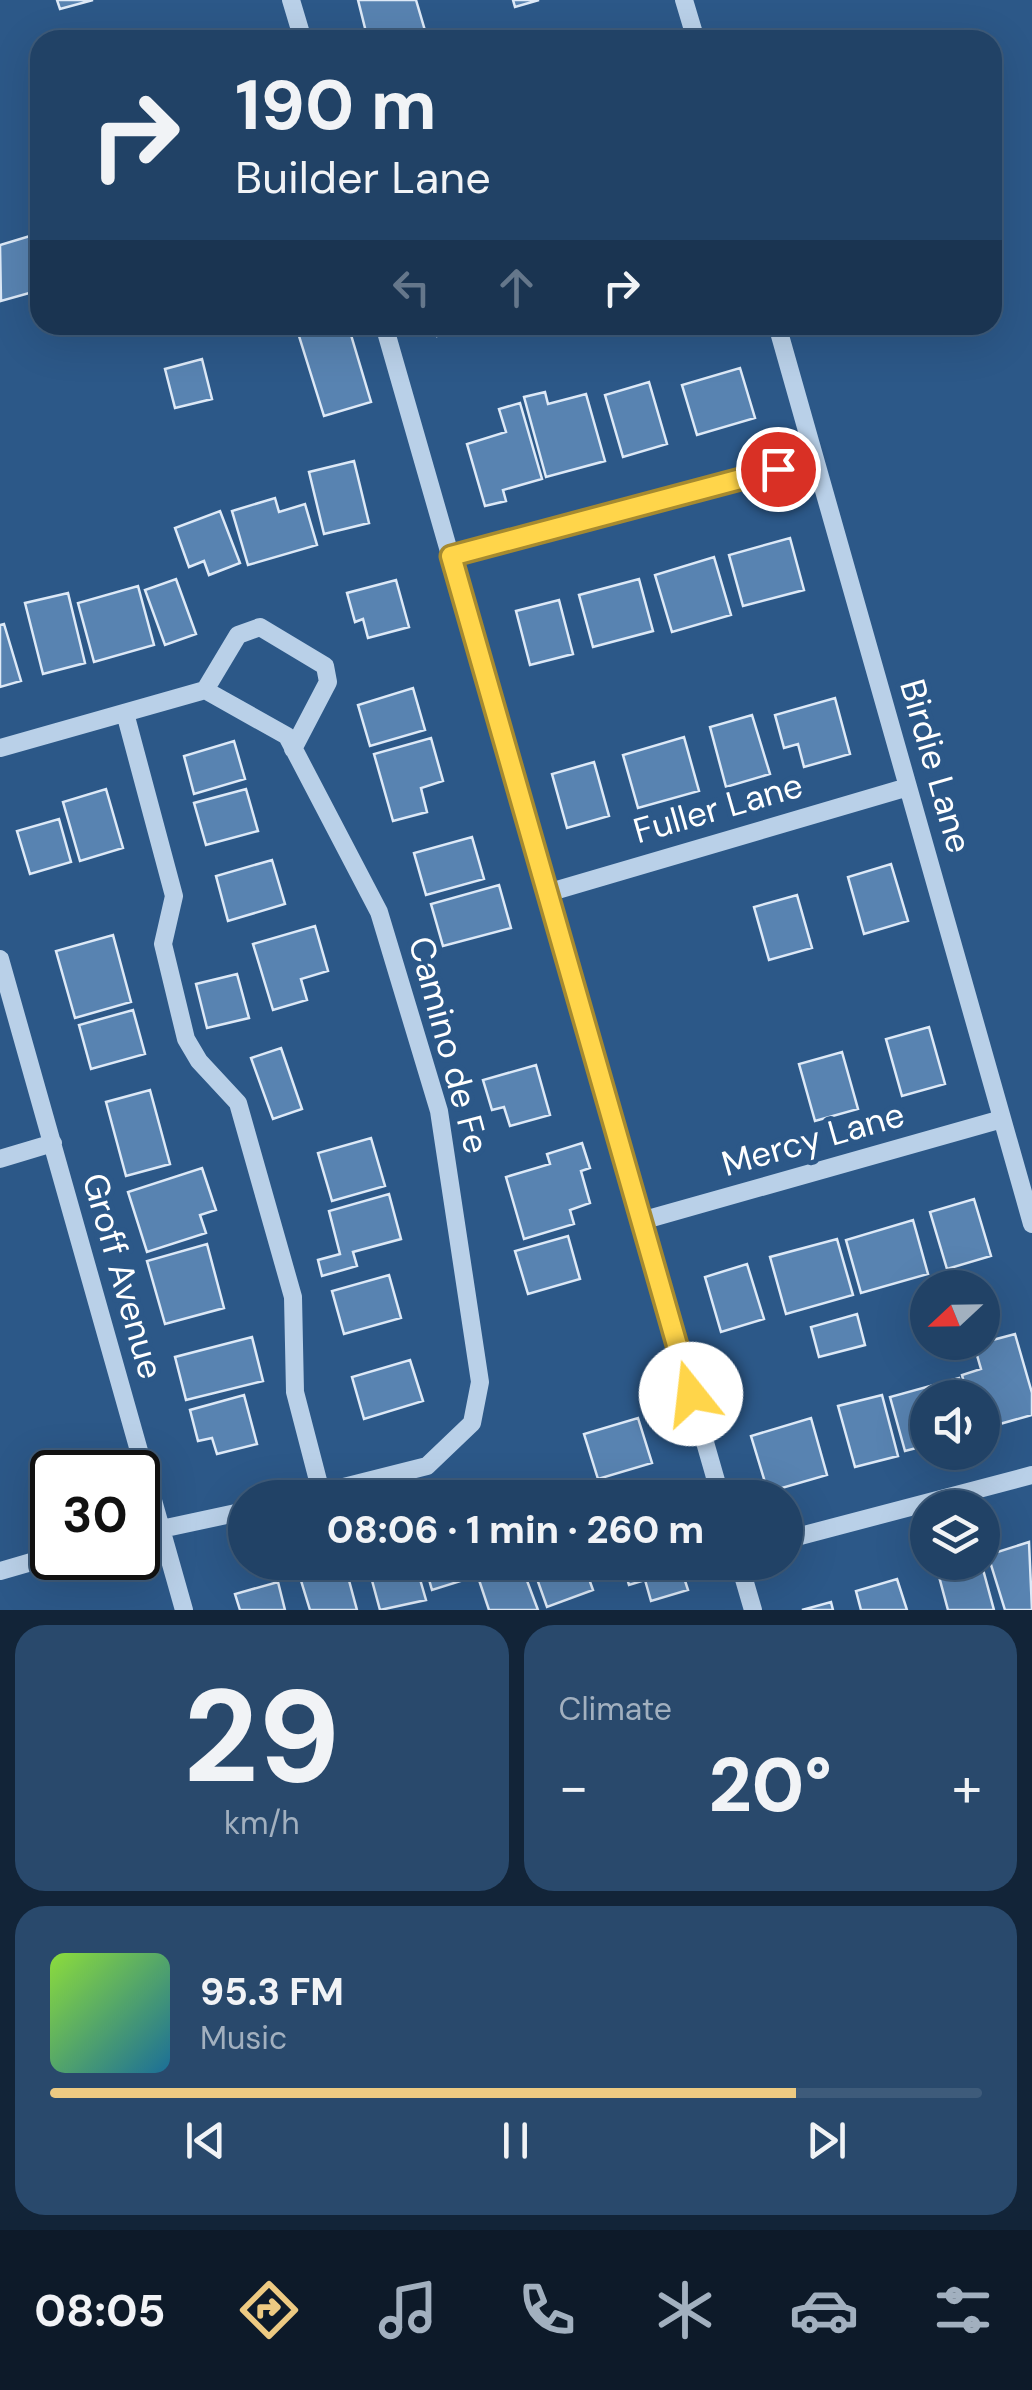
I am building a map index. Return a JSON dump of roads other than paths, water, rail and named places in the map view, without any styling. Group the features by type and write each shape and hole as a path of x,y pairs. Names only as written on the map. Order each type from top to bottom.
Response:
{"street":[{"path":"291,0 299,30"},
{"path":"684,0 693,30"},
{"path":"387,335 716,1480"},
{"name":"Birdie Lane","path":"779,335 1032,1224"},
{"path":"451,556 815,460"},
{"path":"0,748 205,690 238,635 260,627 325,666 328,682 294,748"},
{"name":"Camino de Fe","path":"205,690 287,736 294,748 380,912 439,1110 480,1382 472,1423 427,1466 370,1480"},
{"path":"125,713 174,896 163,944 186,1038 199,1061 238,1103 293,1297 296,1392 318,1480"},
{"name":"Fuller Lane","path":"547,892 908,787"},
{"name":"Groff Avenue","path":"0,959 184,1610"},
{"name":"Mercy Lane","path":"642,1221 1002,1118"},
{"path":"0,1159 52,1143"},
{"path":"803,1535 1032,1474"},
{"path":"162,1532 228,1515"},
{"path":"0,1571 30,1562"},
{"path":"744,1580 753,1610"}]}
